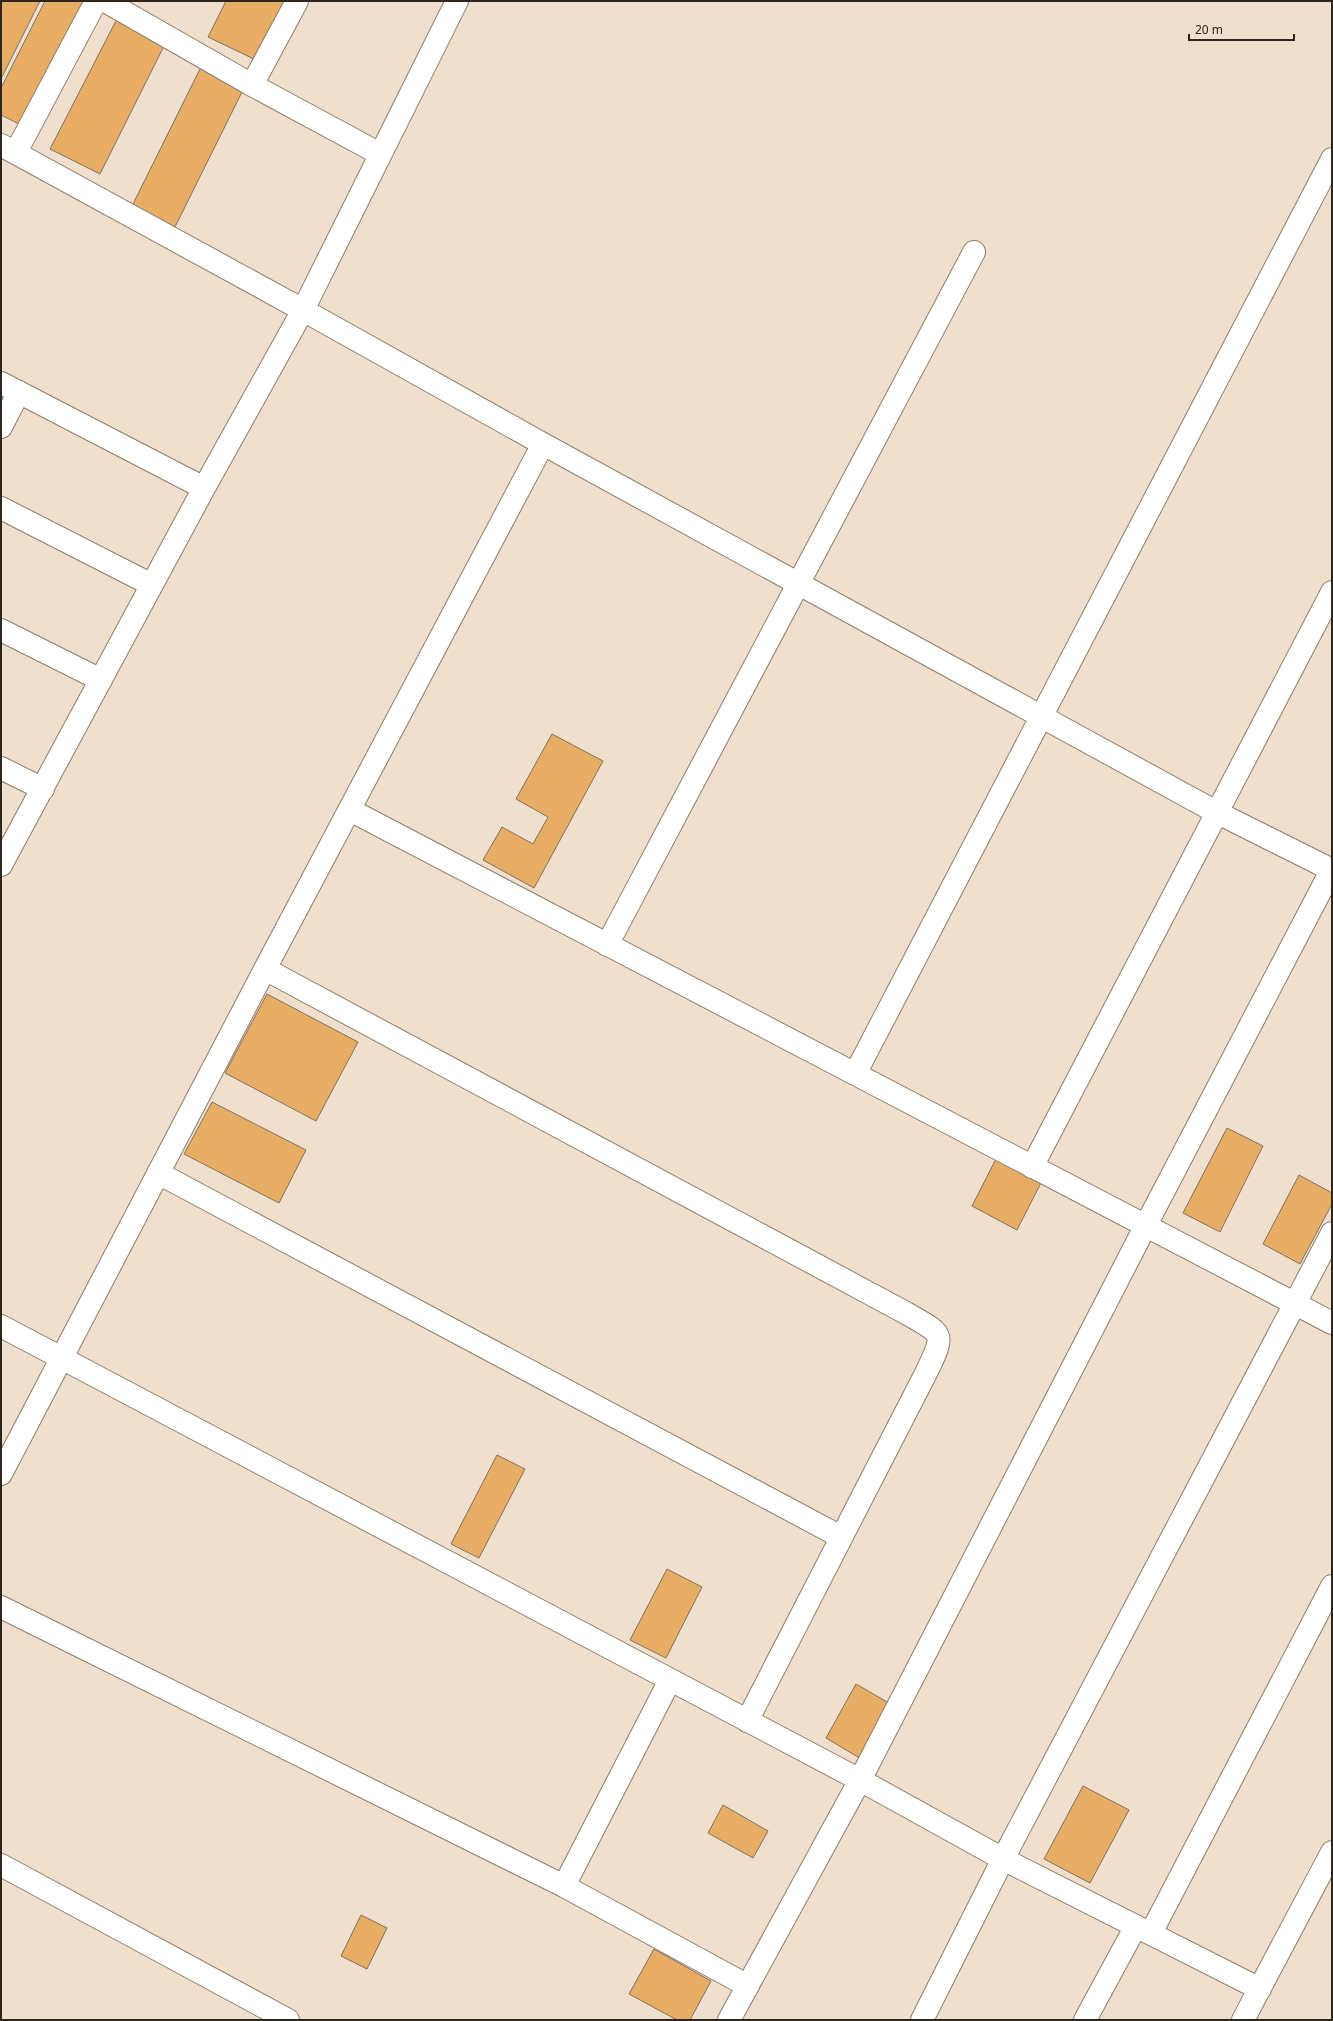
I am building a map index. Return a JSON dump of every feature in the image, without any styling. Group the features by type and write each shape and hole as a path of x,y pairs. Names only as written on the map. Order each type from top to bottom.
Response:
{"street":[{"path":"96,1 8,148 543,444 1216,812 1332,870 1146,1225 860,1780 730,2020"},
{"path":"105,1 252,85 380,154"},
{"path":"252,85 297,1"},
{"path":"1,865 204,488 303,310 457,1"},
{"path":"855,1074 1332,159"},
{"path":"607,945 974,252"},
{"path":"1,427 10,388 204,488"},
{"path":"1,1474 60,1357 543,444"},
{"path":"1,508 152,585"},
{"path":"1032,1167 1332,592"},
{"path":"1,630 101,680"},
{"path":"1,768 43,789"},
{"path":"350,810 1332,1323"},
{"path":"265,969 899,1309 934,1330 939,1338 940,1344 937,1351 747,1721"},
{"path":"158,1173 841,1537"},
{"path":"922,2020 1003,1859 1332,1233"},
{"path":"1,1326 860,1780 1003,1859 1260,1989"},
{"path":"1085,2020 1144,1930 1332,1586"},
{"path":"1,1607 564,1886 748,1986"},
{"path":"564,1886 670,1680"},
{"path":"1243,2020 1332,1852"},
{"path":"1,1865 288,2020"}],"building":[{"path":"1,1 40,1 1,79"},
{"path":"45,1 86,1 23,126 1,115 1,88"},
{"path":"226,1 285,1 258,61 208,37"},
{"path":"120,13 168,38 100,174 50,149"},
{"path":"202,65 245,86 175,227 132,206"},
{"path":"552,734 603,761 534,888 483,860 502,827 533,844 548,817 516,799"},
{"path":"267,994 358,1042 316,1121 225,1073"},
{"path":"212,1102 306,1150 279,1203 184,1154"},
{"path":"1227,1128 1263,1146 1220,1232 1183,1213"},
{"path":"1000,1151 1045,1175 1017,1230 972,1206"},
{"path":"1299,1175 1332,1193 1332,1204 1300,1264 1263,1244"},
{"path":"497,1455 525,1469 479,1558 451,1544"},
{"path":"667,1569 702,1587 666,1658 630,1640"},
{"path":"856,1684 894,1706 863,1760 826,1738"},
{"path":"1083,1786 1129,1810 1090,1883 1044,1859"},
{"path":"723,1805 768,1831 753,1858 708,1833"},
{"path":"361,1915 387,1928 367,1969 341,1956"},
{"path":"654,1949 711,1981 690,2020 677,2020 629,1994"}]}
